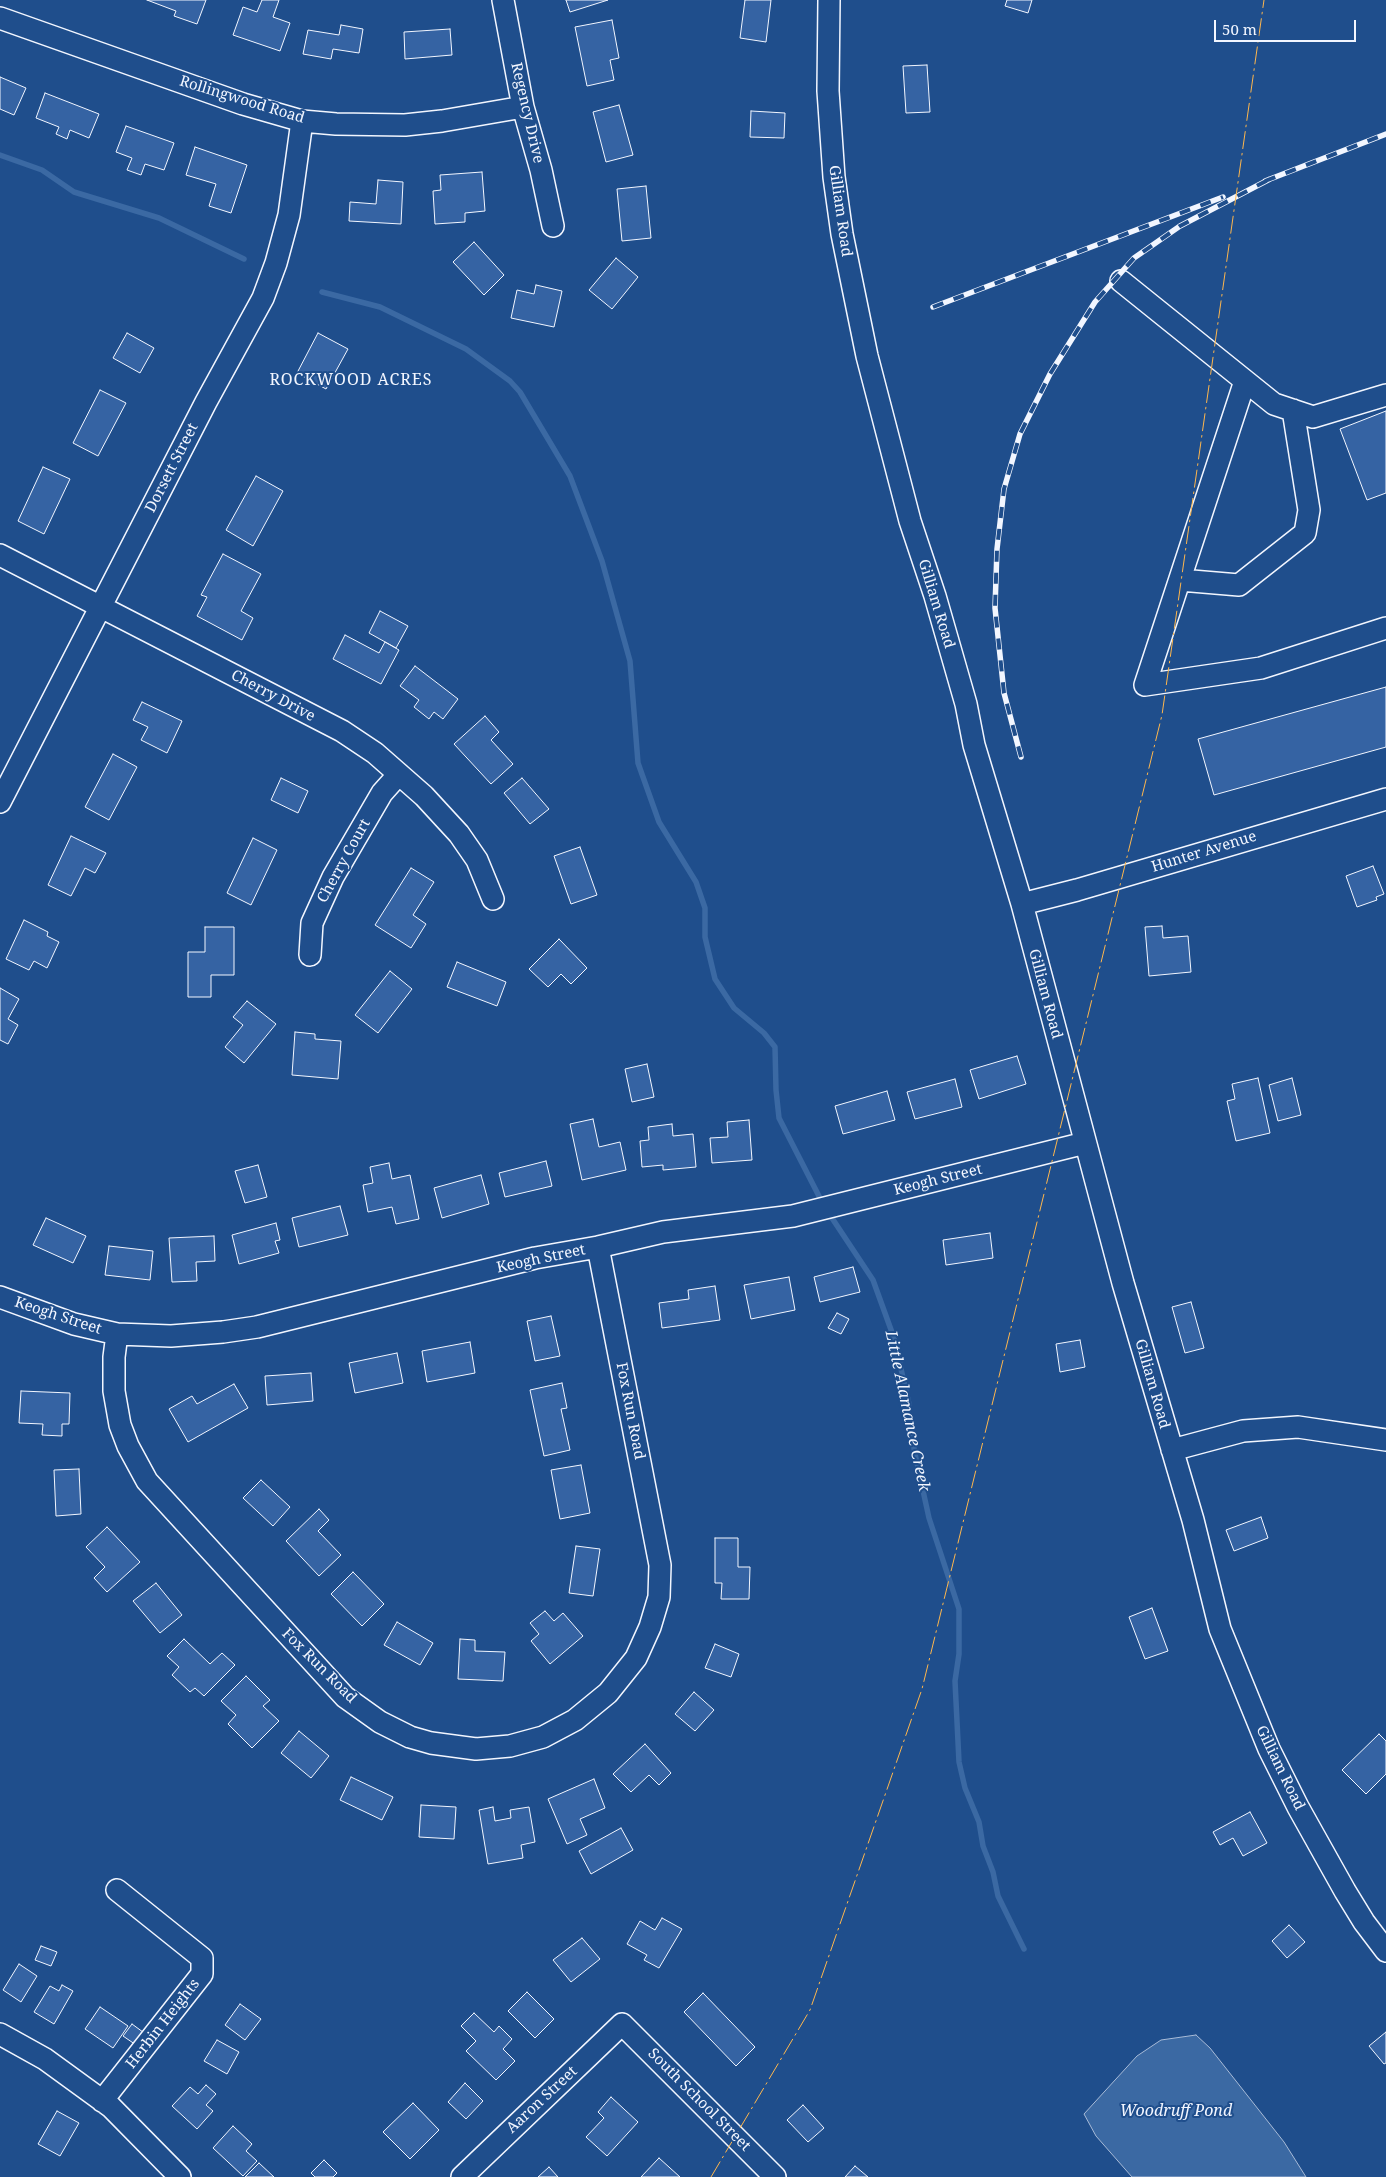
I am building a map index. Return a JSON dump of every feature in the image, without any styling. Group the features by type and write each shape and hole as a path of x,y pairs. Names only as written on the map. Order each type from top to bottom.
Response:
{"street":[{"name":"Regency Drive","path":"503,0 523,106 541,170 552,226"},
{"name":"Gilliam Road","path":"829,0 828,91 834,177 842,234 866,356 910,521 935,596 966,704 974,746 1022,904 1123,1283 1193,1520 1220,1629 1243,1689 1298,1807 1350,1899 1386,1951"},
{"name":"Rollingwood Road","path":"0,18 243,104 302,121 336,124 405,125 442,121 523,106"},
{"name":"Dorsett Street","path":"0,802 206,402 263,298 276,262 289,215 302,121"},
{"path":"1121,281 1274,404 1313,417 1386,395"},
{"path":"1245,381 1145,685 1261,668 1386,628"},
{"path":"1180,580 1239,585 1304,533 1309,510 1293,410"},
{"name":"Cherry Drive","path":"0,555 342,731 375,754 424,796 459,834 477,860 493,899"},
{"name":"Cherry Court","path":"310,955 312,923 333,877 382,793 398,774"},
{"name":"Hunter Avenue","path":"1022,904 1077,890 1386,799"},
{"name":"Keogh Street","path":"0,1296 74,1324 117,1334 172,1336 223,1332 258,1327 535,1258 598,1247 663,1232 793,1216 1085,1144"},
{"name":"Fox Run Road","path":"117,1334 114,1357 114,1391 120,1425 128,1446 147,1481 345,1697 380,1722 410,1737 432,1743 476,1749 510,1746 543,1736 576,1720 608,1693 636,1658 650,1627 659,1597 660,1565 598,1247"},
{"path":"1172,1450 1242,1431 1298,1427 1386,1440"},
{"name":"Herbin Heights","path":"102,2101 202,1974 202,1958 117,1890"},
{"name":"Aaron Street","path":"462,2177 622,2024"},
{"name":"South School Street","path":"622,2024 775,2177"},
{"path":"0,2034 45,2059 102,2101 180,2177"}],"water":[{"name":"Woodruff Pond","path":"1196,2035 1210,2048 1284,2142 1306,2177 1132,2177 1096,2136 1084,2114 1137,2056 1161,2040"}],"building":[{"path":"147,0 206,0 197,24 174,16 176,11"},
{"path":"262,0 279,0 273,17 290,23 280,51 233,35 243,7 257,12"},
{"path":"566,0 608,0 570,12"},
{"path":"745,0 771,0 766,42 740,38"},
{"path":"1007,0 1032,0 1028,13 1005,6"},
{"path":"612,20 619,58 610,60 614,80 587,86 575,27"},
{"path":"341,25 363,29 359,53 333,49 331,59 303,54 308,30 339,35"},
{"path":"450,29 452,55 405,59 404,32"},
{"path":"927,65 930,112 906,113 903,66"},
{"path":"0,77 26,88 14,115 0,109"},
{"path":"45,93 99,114 89,138 70,130 67,139 56,134 59,127 36,118"},
{"path":"619,105 633,155 606,162 593,112"},
{"path":"751,111 785,113 784,138 750,137"},
{"path":"126,126 174,143 164,170 145,164 141,175 127,170 132,158 116,152"},
{"path":"195,147 247,165 231,213 209,206 216,184 186,175"},
{"path":"482,172 485,211 465,213 465,222 435,224 433,191 441,190 440,175"},
{"path":"378,180 403,182 401,224 349,221 350,202 376,204"},
{"path":"646,186 651,238 622,241 617,189"},
{"path":"474,242 504,275 484,295 453,262"},
{"path":"616,258 638,277 612,309 589,290"},
{"path":"536,285 562,291 554,327 511,318 517,290 534,294"},
{"path":"127,333 154,348 140,373 113,358"},
{"path":"318,333 348,349 326,389 297,373"},
{"path":"100,390 126,403 98,456 73,443"},
{"path":"1386,411 1386,493 1367,500 1340,429"},
{"path":"43,467 70,479 44,534 18,521"},
{"path":"256,476 283,491 253,546 226,530"},
{"path":"223,554 261,574 241,611 253,618 242,640 197,616 207,597 201,595"},
{"path":"380,611 408,626 396,648 369,633"},
{"path":"345,635 379,653 385,642 399,650 381,684 333,659"},
{"path":"415,666 458,699 443,719 434,712 429,719 414,707 419,700 400,686"},
{"path":"1386,687 1386,747 1214,795 1198,739"},
{"path":"142,702 182,721 167,753 141,740 148,727 133,720"},
{"path":"485,716 499,732 491,740 513,764 491,784 454,744"},
{"path":"113,754 137,767 109,820 85,807"},
{"path":"281,778 308,791 298,813 271,800"},
{"path":"522,778 549,809 530,824 504,793"},
{"path":"71,836 106,853 95,873 85,868 71,896 48,885"},
{"path":"253,838 277,850 251,905 227,893"},
{"path":"580,847 597,895 571,904 554,856"},
{"path":"1373,866 1384,894 1376,897 1377,900 1357,907 1346,876"},
{"path":"411,868 434,882 413,915 426,924 411,948 375,925"},
{"path":"24,920 48,932 47,936 59,942 47,968 34,961 29,970 6,959"},
{"path":"1162,926 1163,938 1188,936 1191,972 1149,976 1145,927"},
{"path":"205,927 234,927 234,975 211,975 211,997 188,997 188,952 205,952"},
{"path":"559,939 587,968 571,984 561,974 548,987 529,969"},
{"path":"457,962 506,982 497,1006 447,987"},
{"path":"390,971 412,989 378,1033 355,1015"},
{"path":"0,988 19,999 8,1019 18,1025 8,1044 0,1040"},
{"path":"247,1001 276,1024 244,1063 225,1047 243,1025 233,1017"},
{"path":"295,1032 315,1034 315,1039 341,1041 338,1079 292,1075"},
{"path":"1017,1056 1026,1084 979,1099 970,1070"},
{"path":"647,1064 654,1097 632,1102 625,1069"},
{"path":"1258,1078 1270,1133 1236,1141 1227,1101 1235,1099 1232,1084"},
{"path":"1292,1078 1301,1115 1278,1121 1269,1085"},
{"path":"955,1079 962,1107 915,1119 907,1092"},
{"path":"887,1091 895,1120 843,1134 835,1106"},
{"path":"593,1119 599,1147 620,1142 626,1170 582,1180 570,1124"},
{"path":"749,1120 752,1160 712,1163 710,1138 728,1137 727,1122"},
{"path":"672,1124 673,1136 693,1134 696,1167 663,1170 663,1165 642,1167 640,1141 649,1140 648,1127"},
{"path":"546,1161 552,1186 505,1197 499,1173"},
{"path":"389,1163 392,1179 410,1175 419,1219 396,1224 392,1207 368,1212 363,1185 373,1183 370,1167"},
{"path":"258,1165 267,1197 245,1203 235,1171"},
{"path":"481,1175 489,1204 442,1218 434,1188"},
{"path":"340,1206 348,1235 299,1247 292,1218"},
{"path":"46,1218 86,1236 73,1263 33,1245"},
{"path":"276,1223 280,1240 275,1241 279,1253 239,1264 232,1235"},
{"path":"990,1233 993,1258 946,1265 943,1240"},
{"path":"214,1236 215,1261 196,1262 197,1281 172,1282 169,1238"},
{"path":"109,1246 153,1251 150,1280 105,1275"},
{"path":"853,1267 860,1292 820,1302 814,1277"},
{"path":"789,1277 795,1310 751,1319 744,1285"},
{"path":"715,1286 720,1320 662,1328 659,1303 689,1299 688,1290"},
{"path":"1191,1302 1204,1348 1185,1353 1172,1307"},
{"path":"837,1313 849,1319 841,1334 828,1328"},
{"path":"551,1316 560,1356 535,1361 527,1321"},
{"path":"1080,1340 1085,1367 1060,1372 1056,1344"},
{"path":"470,1342 475,1373 427,1382 422,1351"},
{"path":"397,1353 403,1383 355,1393 349,1363"},
{"path":"311,1373 313,1401 267,1405 265,1376"},
{"path":"562,1383 567,1408 561,1409 570,1450 544,1456 530,1390"},
{"path":"234,1384 248,1408 188,1442 169,1409 192,1396 197,1404"},
{"path":"21,1391 70,1393 69,1424 62,1424 62,1436 42,1435 43,1424 19,1423"},
{"path":"581,1465 590,1513 560,1519 551,1470"},
{"path":"79,1469 81,1514 56,1516 54,1470"},
{"path":"261,1480 290,1507 273,1526 243,1498"},
{"path":"319,1509 329,1520 318,1531 341,1555 319,1576 286,1541"},
{"path":"1261,1517 1268,1538 1234,1551 1226,1530"},
{"path":"107,1527 140,1562 107,1592 94,1578 105,1567 86,1547"},
{"path":"715,1538 738,1538 738,1567 750,1567 749,1599 721,1599 722,1583 715,1583"},
{"path":"576,1546 600,1549 593,1596 569,1593"},
{"path":"353,1572 384,1604 362,1626 331,1594"},
{"path":"156,1583 182,1615 160,1633 133,1601"},
{"path":"1152,1608 1168,1651 1145,1659 1129,1617"},
{"path":"545,1611 554,1621 563,1613 583,1636 550,1664 531,1641 539,1634 530,1623"},
{"path":"397,1622 433,1643 420,1665 384,1645"},
{"path":"184,1639 210,1664 222,1653 235,1665 204,1696 195,1688 190,1692 172,1675 179,1667 167,1656"},
{"path":"460,1639 475,1640 475,1651 505,1652 503,1681 458,1679"},
{"path":"715,1644 739,1654 731,1677 705,1668"},
{"path":"246,1676 270,1700 263,1706 279,1721 252,1748 228,1724 236,1715 221,1701"},
{"path":"694,1692 714,1710 695,1731 675,1714"},
{"path":"299,1731 329,1756 311,1778 281,1753"},
{"path":"1379,1734 1386,1741 1386,1774 1366,1794 1342,1770"},
{"path":"645,1744 671,1773 659,1785 649,1775 631,1792 613,1774"},
{"path":"351,1777 393,1797 382,1820 340,1800"},
{"path":"594,1779 605,1808 580,1819 587,1835 567,1844 548,1799"},
{"path":"421,1805 456,1807 454,1839 419,1837"},
{"path":"493,1807 495,1821 511,1818 510,1810 529,1807 535,1842 521,1845 523,1858 488,1864 479,1810"},
{"path":"1250,1812 1267,1843 1243,1856 1233,1838 1220,1845 1213,1832"},
{"path":"621,1828 633,1850 591,1874 579,1851"},
{"path":"662,1918 682,1929 659,1968 644,1960 647,1955 627,1944 640,1921 655,1930"},
{"path":"1289,1925 1305,1942 1287,1958 1272,1941"},
{"path":"582,1938 600,1959 571,1982 553,1960"},
{"path":"41,1946 57,1952 51,1966 35,1960"},
{"path":"19,1964 37,1976 21,2002 3,1990"},
{"path":"62,1985 73,1991 54,2024 34,2012 50,1986 59,1991"},
{"path":"527,1992 554,2019 535,2038 508,2011"},
{"path":"703,1993 755,2047 736,2066 684,2012"},
{"path":"240,2004 261,2019 245,2040 225,2025"},
{"path":"100,2007 128,2026 113,2048 85,2029"},
{"path":"474,2013 494,2032 499,2026 512,2039 503,2049 515,2061 496,2080 466,2051 476,2041 461,2026"},
{"path":"132,2024 147,2035 139,2047 123,2036"},
{"path":"1386,2032 1386,2063 1384,2064 1369,2046"},
{"path":"217,2040 239,2052 227,2074 204,2061"},
{"path":"465,2083 483,2101 466,2119 448,2102"},
{"path":"206,2085 216,2094 206,2105 213,2111 197,2129 172,2106 190,2087 198,2094"},
{"path":"611,2097 638,2122 607,2156 586,2137 604,2118 598,2112"},
{"path":"413,2103 439,2130 410,2159 383,2132"},
{"path":"803,2105 824,2128 808,2142 787,2120"},
{"path":"57,2111 79,2123 60,2156 38,2144"},
{"path":"233,2126 252,2144 246,2151 257,2161 243,2176 213,2148"},
{"path":"659,2158 680,2177 641,2177"},
{"path":"324,2160 337,2173 333,2177 315,2177 311,2173"},
{"path":"259,2163 274,2177 245,2177"},
{"path":"855,2166 868,2177 845,2177"},
{"path":"549,2167 558,2177 538,2177"}],"waterway":[{"name":"Little Alamance Creek","path":"0,155 42,170 74,192 159,218 244,259"},
{"name":"Little Alamance Creek","path":"322,292 380,307 466,349 510,381 520,392 570,476 602,561 630,661 638,763 659,822 696,882 705,908 705,937 715,979 734,1008 764,1033 775,1047 779,1118 823,1204"},
{"name":"Little Alamance Creek","path":"828,1212 873,1280 894,1338 909,1404 908,1413 915,1454 929,1518 959,1609 959,1654 955,1681 959,1762 965,1788 979,1822 983,1846 993,1872 998,1896 1024,1949"}],"railway":[{"path":"1265,181 1386,134"},
{"path":"1021,757 1004,693 995,608 997,549 1004,489 1020,434 1050,374 1095,302 1134,258 1180,226 1270,179"},
{"path":"933,307 1223,197"}],"power":[{"path":"711,2177 810,2010 922,1689 1162,715 1264,0"}],"district":[{"name":"ROCKWOOD ACRES","path":"351,380"}]}
